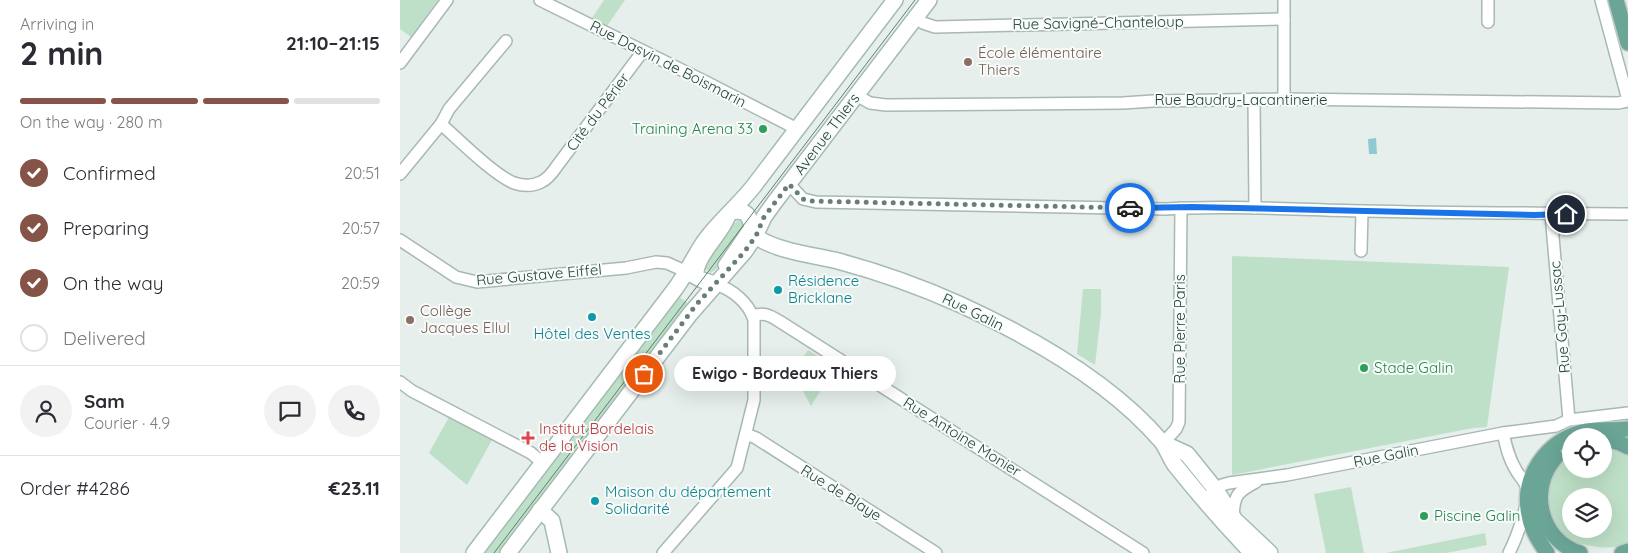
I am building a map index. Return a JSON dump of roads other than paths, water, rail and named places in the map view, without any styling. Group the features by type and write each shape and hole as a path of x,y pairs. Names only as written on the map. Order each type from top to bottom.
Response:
{"main road":[{"name":"Avenue Thiers","path":"474,553 543,462 692,275 703,243 753,187 895,0"},
{"name":"Avenue Thiers","path":"508,553 690,314 729,270 754,230 929,0"},
{"path":"1616,0 1628,43"},
{"name":"Rue Galin","path":"731,212 742,211 747,214 754,230 770,243 902,281 960,304 1014,332 1057,357 1107,392 1163,443 1187,454 1216,490"},
{"path":"692,275 715,284"},
{"path":"1547,553 1538,539 1528,513 1528,493 1531,479 1537,466 1545,454 1562,440 1584,431 1628,429"},
{"path":"1612,441 1628,448"},
{"name":"Rue Galin","path":"1163,443 1173,463 1244,547 1252,553"},
{"path":"1562,451 1545,472 1540,490 1540,503 1544,520 1552,534 1563,544 1580,553"},
{"path":"1216,490 1233,517 1270,553"},
{"path":"540,510 552,521 559,553"},
{"path":"1622,553 1628,551"}],"street":[{"path":"400,63 447,0"},
{"name":"Rue Dasvin de Boismarin","path":"540,0 797,129"},
{"path":"1284,0 1284,99"},
{"path":"1488,0 1488,22"},
{"path":"1601,0 1628,100"},
{"name":"Rue Savigné-Chanteloup","path":"916,17 923,23 935,27 1284,19"},
{"path":"400,174 441,124 449,109 506,41"},
{"name":"Cité du Périer","path":"441,124 496,172 509,180 525,185 535,184 545,180 552,173 643,51"},
{"name":"Rue Baudry-Lacantinerie","path":"856,95 870,103 886,105 1123,103 1254,99 1618,103 1628,100"},
{"path":"1254,99 1255,208"},
{"path":"789,184 803,199 809,201 978,206 1628,214"},
{"name":"Rue Pierre Paris","path":"1163,443 1180,422 1181,208"},
{"path":"1361,251 1362,211"},
{"name":"Rue Gay-Lussac","path":"1551,214 1569,420"},
{"name":"Rue Gustave Eiffel","path":"400,240 456,276 477,282 626,268 656,262 667,263 692,275"},
{"path":"663,553 737,468 746,434 754,392 754,320 747,305 723,287 715,284"},
{"name":"Rue Antoine Monier","path":"753,316 760,313 766,314 779,321 1143,553"},
{"path":"400,382 412,391 531,453 543,462"},
{"name":"Rue Galin","path":"1216,490 1230,483 1287,475 1503,433 1556,426 1569,420 1628,413"},
{"path":"1503,433 1510,458 1528,493 1516,538 1509,553"},
{"name":"Rue de Blaye","path":"746,434 756,438 936,553"},
{"path":"1233,517 1236,495 1243,488 1262,478"},
{"path":"1204,500 1216,490"}],"water":[{"path":"1376,138 1377,154 1369,154 1368,139"}],"tram line":[{"path":"494,553 915,0"}],"place":[{"name":"École élémentaire Thiers","path":"968,62"},
{"name":"Training Arena 33","path":"763,129"},
{"name":"Résidence Bricklane","path":"778,290"},
{"name":"Hôtel des Ventes","path":"592,317"},
{"name":"Collège Jacques Ellul","path":"410,320"},
{"name":"Stade Galin","path":"1364,368"},
{"name":"Ewigo - Bordeaux Thiers","path":"644,374"},
{"name":"Institut Bordelais de la Vision","path":"528,438"},
{"name":"Maison du département Solidarité","path":"595,501"},
{"name":"Piscine Galin","path":"1424,516"}]}
